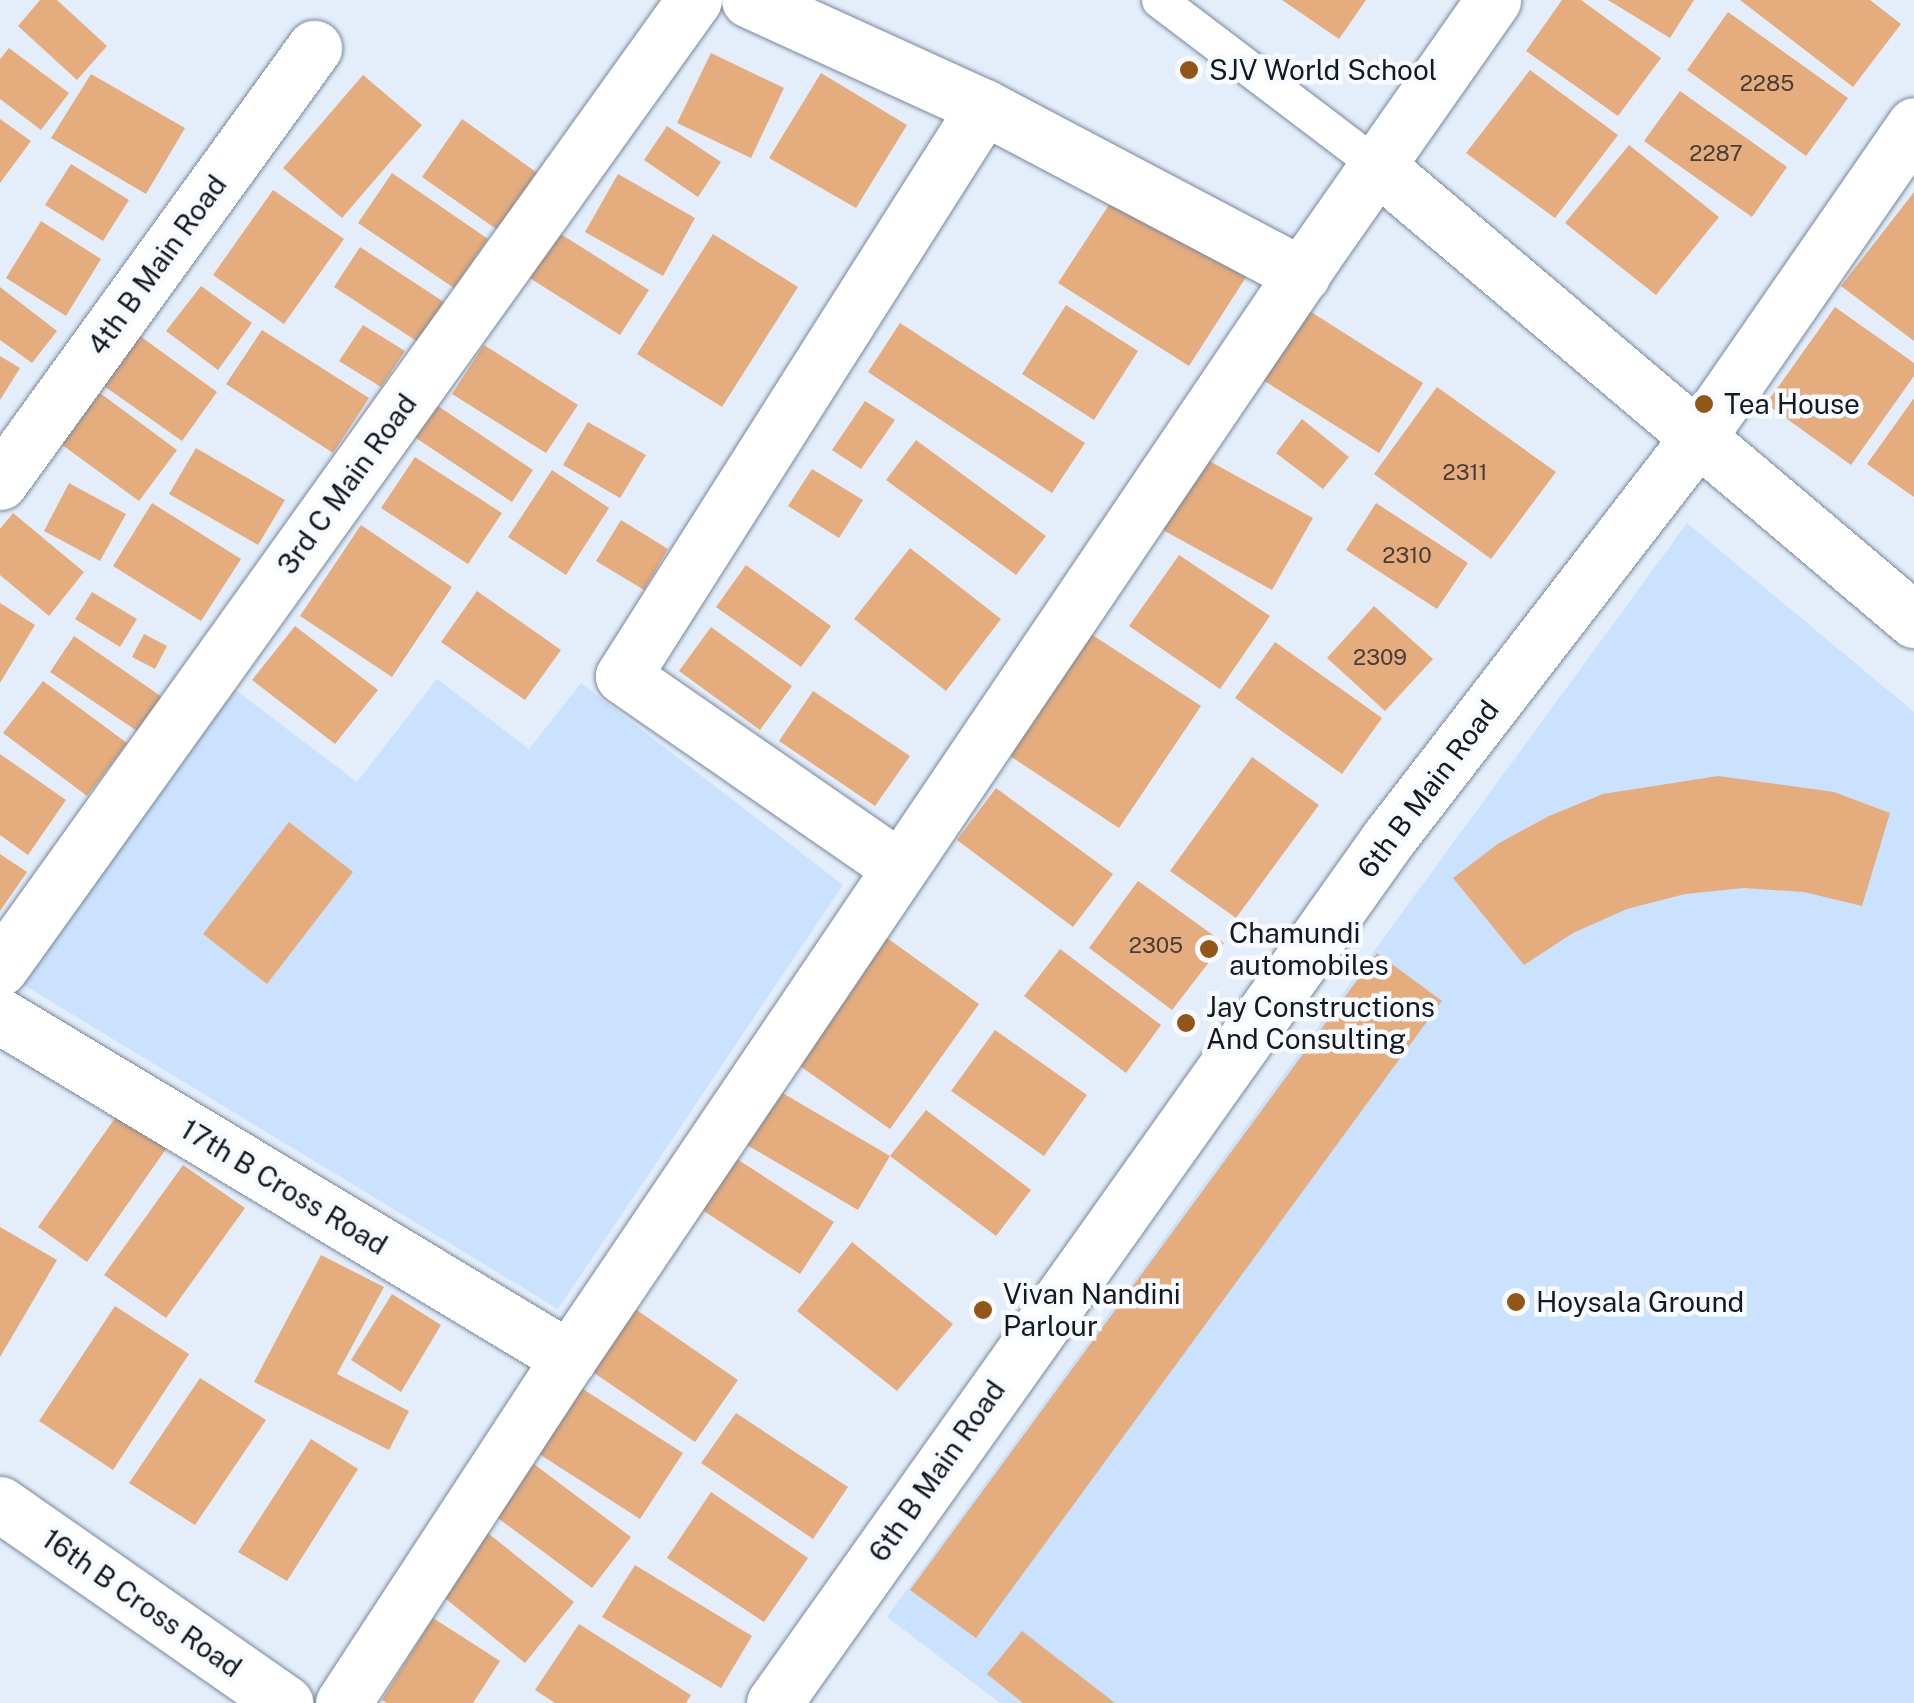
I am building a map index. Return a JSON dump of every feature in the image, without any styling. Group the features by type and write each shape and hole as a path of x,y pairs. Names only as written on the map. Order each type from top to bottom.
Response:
{"street":[{"name":"3rd C Main Road","path":"0,968 694,0"},
{"path":"749,0 1316,253"},
{"path":"343,1703 568,1358 1316,253 1492,0"},
{"name":"4th B Main Road","path":"0,482 314,48"},
{"path":"900,868 623,676 984,107"},
{"name":"6th B Main Road","path":"774,1703 1388,840 1699,436 1914,125"},
{"path":"1376,165 1914,620"},
{"name":"17th B Cross Road","path":"0,1016 568,1358"},
{"name":"16th B Cross Road","path":"0,1504 285,1703"}],"lane":[{"path":"1159,0 1376,165"}],"shaded area":[{"name":"Hoysala Ground","path":"1687,523 1914,712 1914,1703 1000,1703 887,1617"},
{"path":"437,679 529,749 581,683 843,885 558,1309 9,976 233,688 357,782"}],"building":[{"path":"40,0 57,0 107,46 77,80 18,26"},
{"path":"1282,0 1366,0 1339,39"},
{"path":"1562,0 1581,0 1661,58 1618,116 1526,51"},
{"path":"1608,0 1694,0 1670,38"},
{"path":"1740,0 1870,0 1901,24 1853,87"},
{"path":"1728,12 1848,98 1806,156 1687,70"},
{"path":"9,48 69,93 41,130 0,99 0,59"},
{"path":"711,53 784,88 751,158 677,123"},
{"path":"1530,70 1618,135 1555,218 1466,153"},
{"path":"821,73 907,125 856,208 769,158"},
{"path":"91,74 185,128 146,194 51,138"},
{"path":"363,75 422,125 342,218 283,168"},
{"path":"1680,91 1787,167 1752,217 1644,141"},
{"path":"0,119 31,141 0,183"},
{"path":"462,119 543,177 502,233 422,177"},
{"path":"667,126 721,162 698,197 644,160"},
{"path":"1629,145 1719,217 1656,295 1565,223"},
{"path":"71,164 129,200 103,241 45,205"},
{"path":"392,173 488,239 454,288 358,223"},
{"path":"618,174 695,218 663,276 585,232"},
{"path":"273,190 344,239 284,324 213,275"},
{"path":"1118,191 1248,274 1189,366 1058,283"},
{"path":"1914,192 1914,341 1841,286"},
{"path":"41,221 101,259 66,316 6,278"},
{"path":"556,231 649,290 620,335 528,277"},
{"path":"713,234 798,287 722,407 637,354"},
{"path":"360,247 447,304 421,344 334,287"},
{"path":"201,286 252,323 218,370 166,331"},
{"path":"0,287 57,331 32,363 0,340"},
{"path":"1066,305 1138,351 1094,420 1022,374"},
{"path":"1835,307 1914,363 1914,376 1851,465 1766,404"},
{"path":"1308,310 1423,383 1379,453 1263,380"},
{"path":"900,323 1085,443 1052,493 868,372"},
{"path":"363,325 405,351 381,387 339,361"},
{"path":"262,330 369,398 333,453 226,384"},
{"path":"140,336 217,392 182,441 104,386"},
{"path":"484,345 578,405 546,453 452,394"},
{"path":"0,356 20,368 0,400"},
{"path":"1437,387 1556,472 1491,559 1374,474"},
{"path":"100,393 177,450 139,501 61,444"},
{"path":"1914,398 1914,497 1867,464"},
{"path":"865,401 895,420 861,469 832,450"},
{"path":"435,404 533,470 512,502 413,436"},
{"path":"1302,419 1349,457 1323,489 1276,453"},
{"path":"588,422 646,455 620,498 563,465"},
{"path":"916,440 1046,536 1016,575 886,480"},
{"path":"196,448 285,500 258,545 169,494"},
{"path":"1193,452 1313,518 1272,590 1152,524"},
{"path":"415,457 502,513 468,564 381,508"},
{"path":"812,469 863,500 839,538 788,506"},
{"path":"552,470 609,508 566,575 508,537"},
{"path":"69,483 126,514 100,561 44,531"},
{"path":"152,503 241,559 201,621 113,566"},
{"path":"1376,503 1468,563 1437,609 1346,550"},
{"path":"13,513 84,572 49,616 0,575 0,529"},
{"path":"621,520 668,549 644,590 596,561"},
{"path":"361,525 452,587 392,677 300,616"},
{"path":"910,548 1001,619 946,691 854,619"},
{"path":"1179,555 1270,616 1220,689 1129,626"},
{"path":"746,565 831,626 801,667 716,607"},
{"path":"477,591 561,650 525,700 441,642"},
{"path":"92,592 137,619 120,647 75,619"},
{"path":"0,603 35,625 0,683"},
{"path":"1374,606 1433,659 1385,711 1327,658"},
{"path":"295,626 378,690 335,744 252,680"},
{"path":"711,627 792,686 760,730 679,671"},
{"path":"1088,632 1201,706 1119,828 1007,754"},
{"path":"144,634 167,646 155,669 132,657"},
{"path":"74,636 162,697 137,731 50,672"},
{"path":"1275,642 1382,718 1342,774 1235,698"},
{"path":"43,681 127,743 87,796 3,733"},
{"path":"813,691 910,756 875,806 779,741"},
{"path":"0,754 66,800 28,855 0,835"},
{"path":"1252,757 1319,805 1236,918 1170,871"},
{"path":"1718,776 1834,792 1890,813 1862,906 1804,892 1744,888 1685,894 1627,909 1573,933 1524,965 1453,878 1499,843 1549,816 1603,794"},
{"path":"996,788 1113,874 1073,927 957,840"},
{"path":"289,822 353,872 267,984 203,934"},
{"path":"0,854 27,872 0,911"},
{"path":"1138,881 1224,943 1172,1010 1089,948"},
{"path":"887,938 979,1004 890,1129 797,1064"},
{"path":"1060,949 1161,1025 1126,1073 1024,996"},
{"path":"1377,953 1442,1001 976,1638 910,1590"},
{"path":"995,1030 1087,1095 1044,1156 951,1091"},
{"path":"774,1088 890,1156 858,1210 742,1142"},
{"path":"926,1110 1031,1190 996,1236 890,1156"},
{"path":"118,1114 166,1149 87,1262 38,1227"},
{"path":"723,1150 834,1222 800,1274 690,1202"},
{"path":"183,1165 245,1208 166,1318 104,1275"},
{"path":"0,1227 57,1260 0,1357"},
{"path":"852,1242 953,1324 897,1391 797,1311"},
{"path":"321,1255 384,1287 337,1374 409,1411 389,1450 254,1382"},
{"path":"392,1294 441,1325 401,1392 351,1360"},
{"path":"625,1302 738,1380 695,1442 581,1364"},
{"path":"115,1306 189,1354 113,1470 39,1421"},
{"path":"564,1377 683,1453 640,1519 522,1443"},
{"path":"200,1378 266,1420 195,1525 129,1483"},
{"path":"736,1413 848,1487 813,1539 701,1463"},
{"path":"311,1439 358,1469 287,1581 238,1552"},
{"path":"526,1458 631,1537 592,1588 487,1510"},
{"path":"711,1492 808,1558 764,1622 667,1558"},
{"path":"479,1526 574,1602 525,1663 430,1586"},
{"path":"635,1565 752,1636 721,1688 602,1617"},
{"path":"433,1618 500,1661 473,1703 387,1703 382,1700"},
{"path":"579,1624 691,1695 686,1703 555,1703 535,1690"},
{"path":"1022,1631 1115,1703 1023,1703 987,1674"}],"place":[{"name":"SJV World School","path":"1189,70"},
{"name":"Tea House","path":"1704,404"},
{"name":"Chamundi automobiles","path":"1209,949"},
{"name":"Jay Constructions And Consulting","path":"1186,1023"},
{"name":"Hoysala Ground","path":"1516,1302"},
{"name":"Vivan Nandini Parlour","path":"983,1310"}]}
